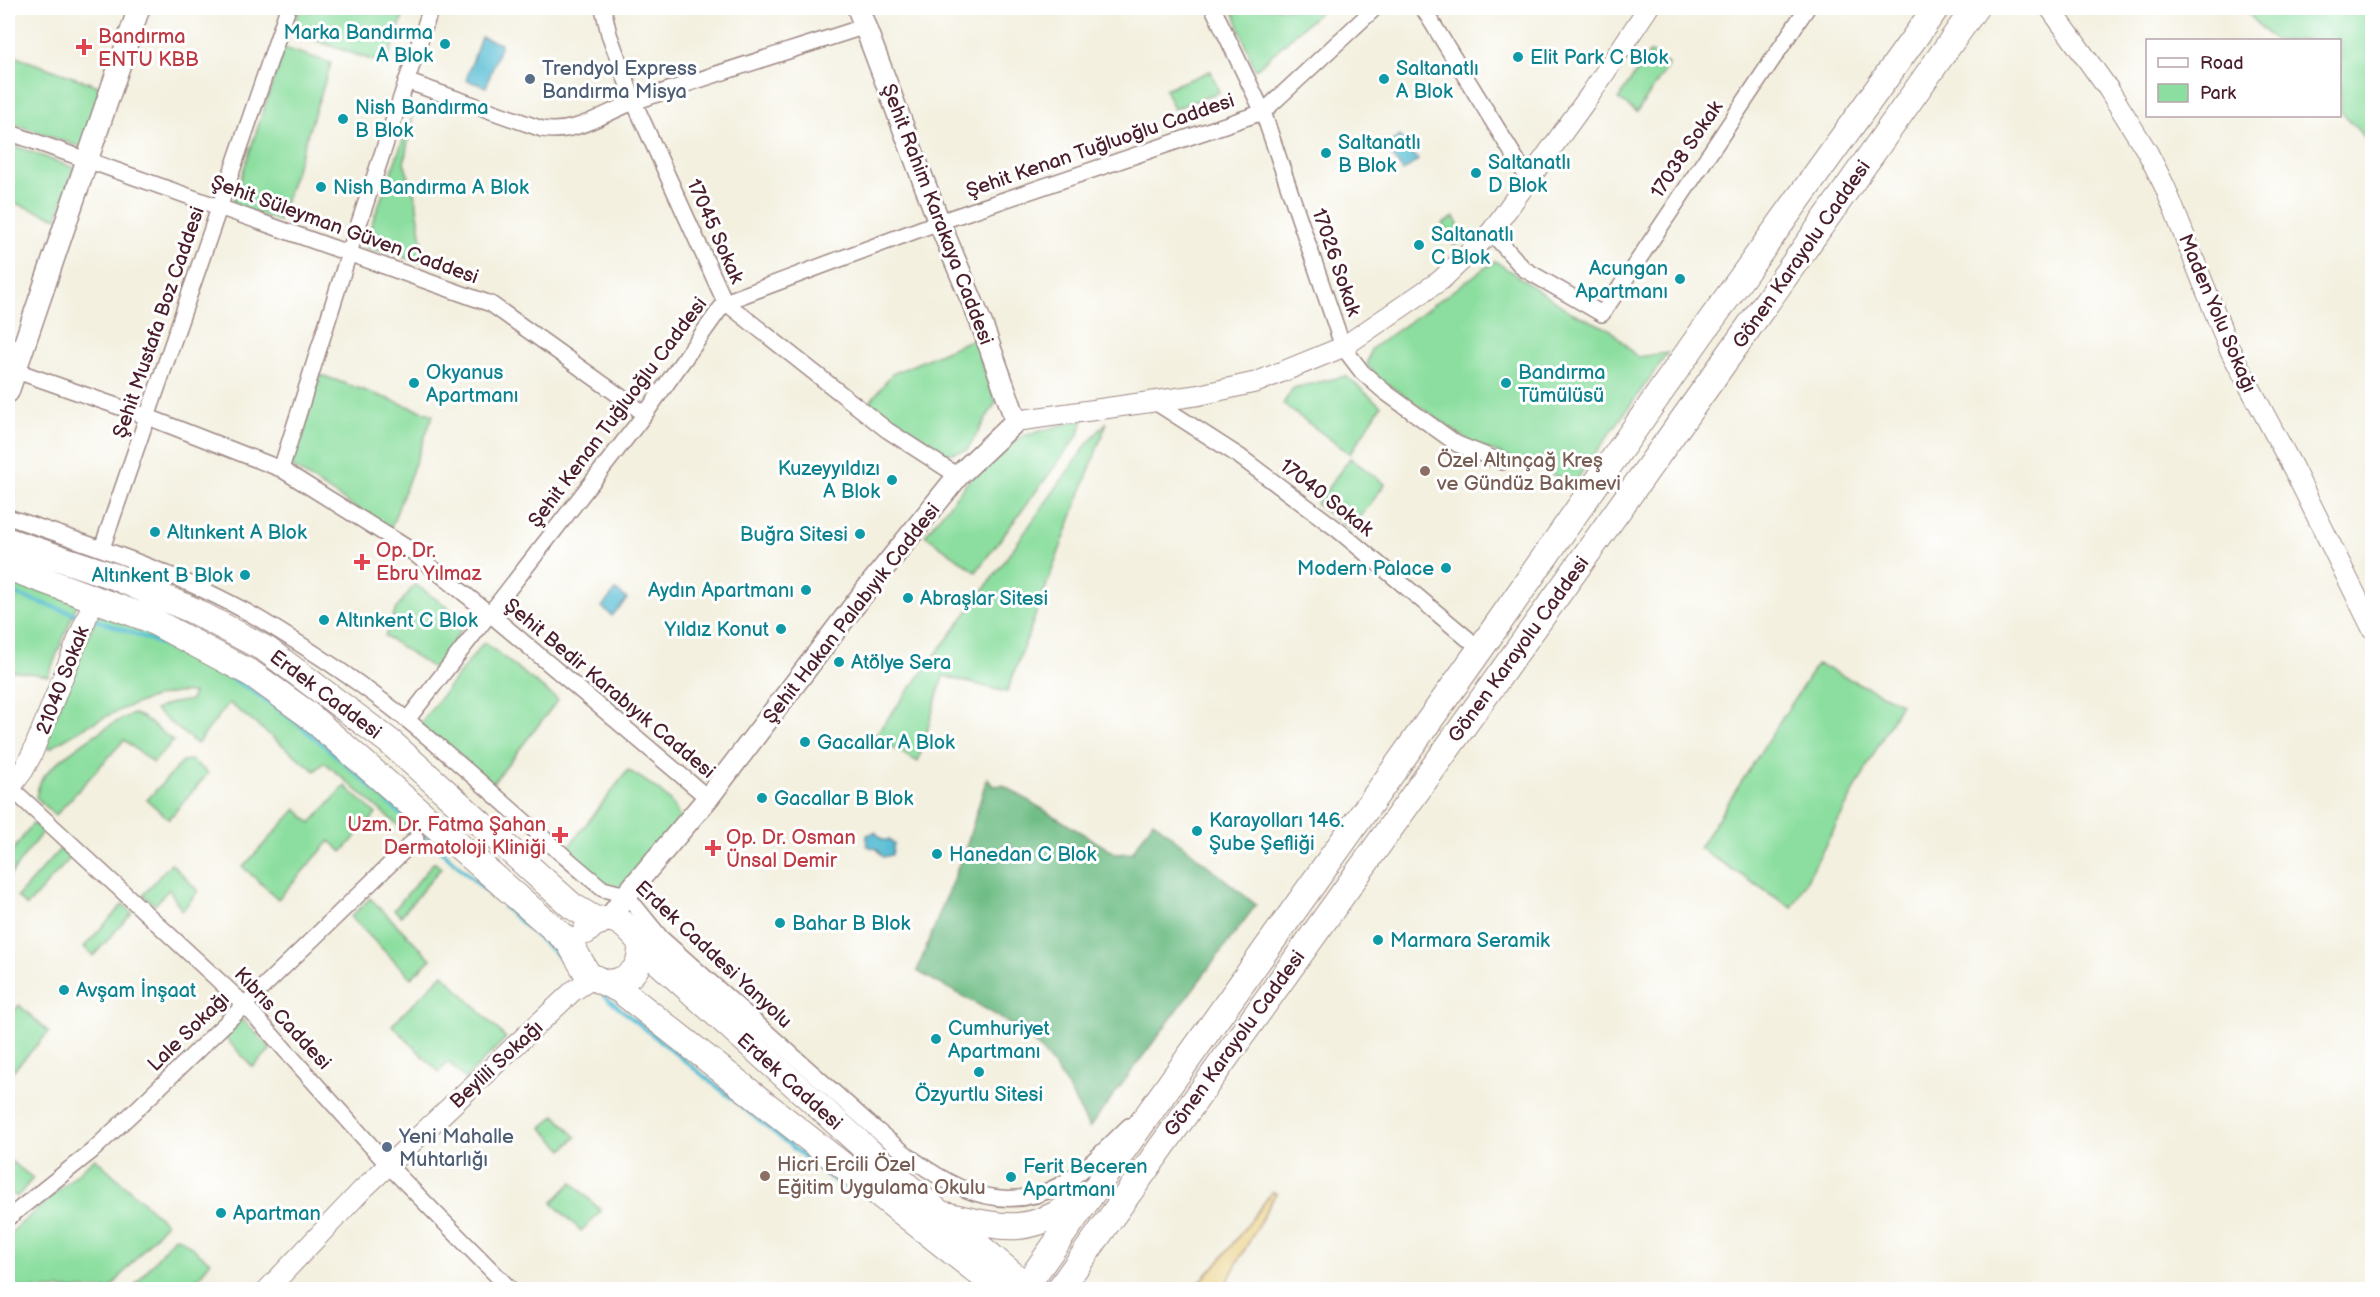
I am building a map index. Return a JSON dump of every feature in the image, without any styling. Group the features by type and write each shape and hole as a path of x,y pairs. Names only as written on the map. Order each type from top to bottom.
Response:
{"highway":[{"path":"1633,432 1666,362 1918,8"},
{"name":"Gönen Karayolu Caddesi","path":"1030,1288 1104,1176 1936,8"},
{"name":"Gönen Karayolu Caddesi","path":"1059,1290 1710,382 1975,8"},
{"name":"Erdek Caddesi","path":"8,541 117,577 194,611 267,650 390,742 573,906 620,917 650,953 829,1117 1001,1290"},
{"name":"Erdek Caddesi","path":"8,567 94,597 198,643 252,674 306,713 569,942 587,975 620,990 763,1100 934,1223 1030,1288"},
{"path":"620,917 640,961 635,970 618,982 587,975 583,934 620,917"},
{"path":"934,1223 1019,1227 1062,1213 1104,1176"},
{"path":"934,1223 968,1290"}],"main road":[{"path":"8,392 11,369 139,8"},
{"name":"Şehit Rahim Karakaya Caddesi","path":"862,17 939,222 982,325 1016,421"},
{"name":"Şehit Hakan Palabıyık Caddesi","path":"620,917 866,590 958,477 1016,421"}],"street":[{"name":"Şehit Mustafa Boz Caddesi","path":"102,548 288,8"},
{"path":"281,469 349,253 431,8"},
{"name":"17045 Sokak","path":"603,8 609,34 634,102 725,302 887,430 958,477"},
{"name":"17026 Sokak","path":"1213,8 1263,112 1343,347 1362,372 1384,392 1457,444 1502,462"},
{"name":"Şehit Kenan Tuğluoğlu Caddesi","path":"407,720 645,414 725,302 939,222 1263,112 1375,8"},
{"path":"1423,8 1529,180"},
{"path":"1016,421 1200,395 1257,382 1343,347 1441,280 1491,232 1648,8"},
{"name":"17038 Sokak","path":"1491,232 1524,269 1602,314 1807,8"},
{"name":"Maden Yolu Sokağı","path":"2050,8 2109,90 2148,153 2165,188 2229,348 2294,468 2373,628"},
{"path":"406,81 551,130 577,127 634,102 862,17"},
{"name":"Şehit Süleyman Güven Caddesi","path":"8,132 491,304 645,414"},
{"name":"Şehit Bedir Karabıyık Caddesi","path":"11,369 148,417 281,469 406,547 490,614 708,798"},
{"name":"17040 Sokak","path":"1152,400 1239,456 1320,517 1468,639"},
{"name":"Erdek Caddesi Yanyolu","path":"8,517 102,548 163,573 255,617 356,682 407,720 603,889 620,917 661,938 903,1153 968,1192 1010,1199 1036,1195 1061,1185 1082,1170 1164,1093"},
{"name":"21040 Sokak","path":"9,790 32,754 94,597"},
{"name":"Kıbrıs Caddesi","path":"9,790 245,1005 388,1165 511,1290"},
{"name":"Lale Sokağı","path":"8,1218 92,1151 416,839"},
{"name":"Beylili Sokağı","path":"267,1290 388,1165 587,975"},
{"path":"1030,1288 1043,1274 1127,1146"}],"green space":[{"path":"300,8 406,8 386,65 291,32"},
{"path":"1232,8 1324,8 1255,70"},
{"path":"2243,8 2372,8 2372,145 2341,112 2341,39 2272,39"},
{"path":"284,48 331,63 279,221 232,205"},
{"path":"1650,52 1669,65 1637,112 1618,99"},
{"path":"8,54 104,88 83,148 8,122"},
{"path":"1211,71 1219,92 1174,109 1165,89"},
{"path":"413,114 404,163 416,199 425,263 363,247"},
{"path":"10,144 74,168 57,218 8,201"},
{"path":"1454,217 1466,239 1454,245 1442,224"},
{"name":"Bandırma Tümülüsü","path":"1495,261 1571,312 1611,330 1637,357 1668,353 1574,483 1472,443 1379,378 1367,365 1371,349"},
{"path":"973,339 996,402 967,450 947,454 870,402 892,374"},
{"path":"321,375 433,415 390,530 291,466"},
{"path":"1346,376 1381,406 1350,454 1283,404 1293,388"},
{"path":"1083,419 1079,434 976,572 925,535 970,479 1023,436"},
{"path":"1107,422 1007,692 943,676 918,762 874,737 983,591 1088,443"},
{"path":"1350,458 1385,484 1351,530 1316,504"},
{"path":"8,579 78,602 48,676 8,670"},
{"path":"415,584 454,612 464,625 436,670 385,636 396,609"},
{"path":"97,614 125,617 253,681 421,820 407,833 324,762 315,771 229,703 197,744 155,710 168,704 191,700 193,693 177,693 159,697 118,711 49,749 44,745"},
{"path":"484,642 558,700 493,783 419,725"},
{"path":"1817,664 1901,703 1792,908 1699,848"},
{"path":"134,714 144,718 173,741 153,763 124,740 55,816 36,797 39,785 46,775 82,744 111,725"},
{"path":"191,760 208,773 169,819 147,800 183,761"},
{"path":"628,770 651,785 672,803 680,819 626,892 605,887 564,853"},
{"path":"987,778 993,786 1003,785 1116,854 1132,853 1153,821 1256,905 1089,1128 1062,1078 1049,1059 1029,1039 999,1017 917,971 967,844"},
{"path":"345,786 376,814 342,852 330,841 278,899 243,867 296,809 311,823"},
{"path":"33,823 43,831 8,878 8,857"},
{"path":"61,848 71,857 27,906 17,897"},
{"path":"434,862 441,868 401,916 394,910"},
{"path":"171,863 198,891 182,911 169,889 155,905 143,895"},
{"path":"370,898 431,959 411,978 351,917"},
{"path":"123,904 132,913 93,956 84,947"},
{"path":"443,974 506,1038 465,1079 448,1062 439,1072 392,1025"},
{"path":"19,1005 49,1032 11,1073 8,1070 8,1018"},
{"path":"242,1019 271,1049 253,1067 224,1037"},
{"path":"555,1115 576,1137 563,1150 542,1128"},
{"path":"95,1158 166,1223 110,1289 8,1289 8,1235"},
{"path":"8,1159 33,1178 17,1197 8,1191"},
{"path":"572,1182 601,1211 581,1231 552,1203"},
{"path":"174,1237 180,1238 210,1262 191,1289 132,1289"}],"sand":[{"path":"1272,1192 1276,1193 1223,1289 1193,1289 1222,1258"}],"water":[{"path":"481,37 501,44 486,87 466,80"},
{"path":"1400,136 1418,160 1403,171 1385,146"},
{"path":"616,590 627,599 612,616 602,607"},
{"path":"875,832 883,840 890,840 894,844 892,855 883,857 877,849 867,846 867,835"}],"waterway":[{"path":"8,592 78,615"},
{"path":"93,619 185,654 261,697 331,751 418,830"},
{"path":"424,835 496,900"},
{"path":"504,907 570,966"},
{"path":"603,995 843,1188"}],"place":[{"name":"Marka Bandırma A Blok","path":"445,44"},
{"name":"Bandırma ENTU KBB","path":"84,47"},
{"name":"Elit Park C Blok","path":"1518,57"},
{"name":"Trendyol Express Bandırma Misya","path":"530,79"},
{"name":"Saltanatlı A Blok","path":"1384,79"},
{"name":"Nish Bandırma B Blok","path":"343,119"},
{"name":"Saltanatlı B Blok","path":"1326,153"},
{"name":"Saltanatlı D Blok","path":"1476,173"},
{"name":"Nish Bandırma A Blok","path":"321,187"},
{"name":"Saltanatlı C Blok","path":"1419,245"},
{"name":"Acungan Apartmanı","path":"1680,279"},
{"name":"Okyanus Apartmanı","path":"414,383"},
{"name":"Bandırma Tümülüsü","path":"1506,383"},
{"name":"Özel Altınçağ Kreş ve Gündüz Bakımevi","path":"1425,471"},
{"name":"Kuzeyyıldızı A Blok","path":"892,480"},
{"name":"Altınkent A Blok","path":"155,532"},
{"name":"Buğra Sitesi","path":"860,534"},
{"name":"Op. Dr. Ebru Yılmaz","path":"362,562"},
{"name":"Modern Palace","path":"1446,568"},
{"name":"Altınkent B Blok","path":"245,575"},
{"name":"Aydın Apartmanı","path":"806,590"},
{"name":"Abraşlar Sitesi","path":"908,598"},
{"name":"Altınkent C Blok","path":"324,620"},
{"name":"Yıldız Konut","path":"781,629"},
{"name":"Atölye Sera","path":"839,662"},
{"name":"Gacallar A Blok","path":"805,742"},
{"name":"Gacallar B Blok","path":"762,798"},
{"name":"Karayolları 146. Şube Şefliği","path":"1197,831"},
{"name":"Uzm. Dr. Fatma Şahan Dermatoloji Kliniği","path":"560,835"},
{"name":"Op. Dr. Osman Ünsal Demir","path":"713,848"},
{"name":"Hanedan C Blok","path":"937,854"},
{"name":"Bahar B Blok","path":"780,923"},
{"name":"Marmara Seramik","path":"1378,940"},
{"name":"Avşam İnşaat","path":"64,990"},
{"name":"Cumhuriyet Apartmanı","path":"936,1039"},
{"name":"Özyurtlu Sitesi","path":"979,1072"},
{"name":"Yeni Mahalle Muhtarlığı","path":"387,1147"},
{"name":"Hicri Ercili Özel Eğitim Uygulama Okulu","path":"765,1176"},
{"name":"Ferit Beceren Apartmanı","path":"1011,1177"},
{"name":"Apartman","path":"221,1213"}]}
